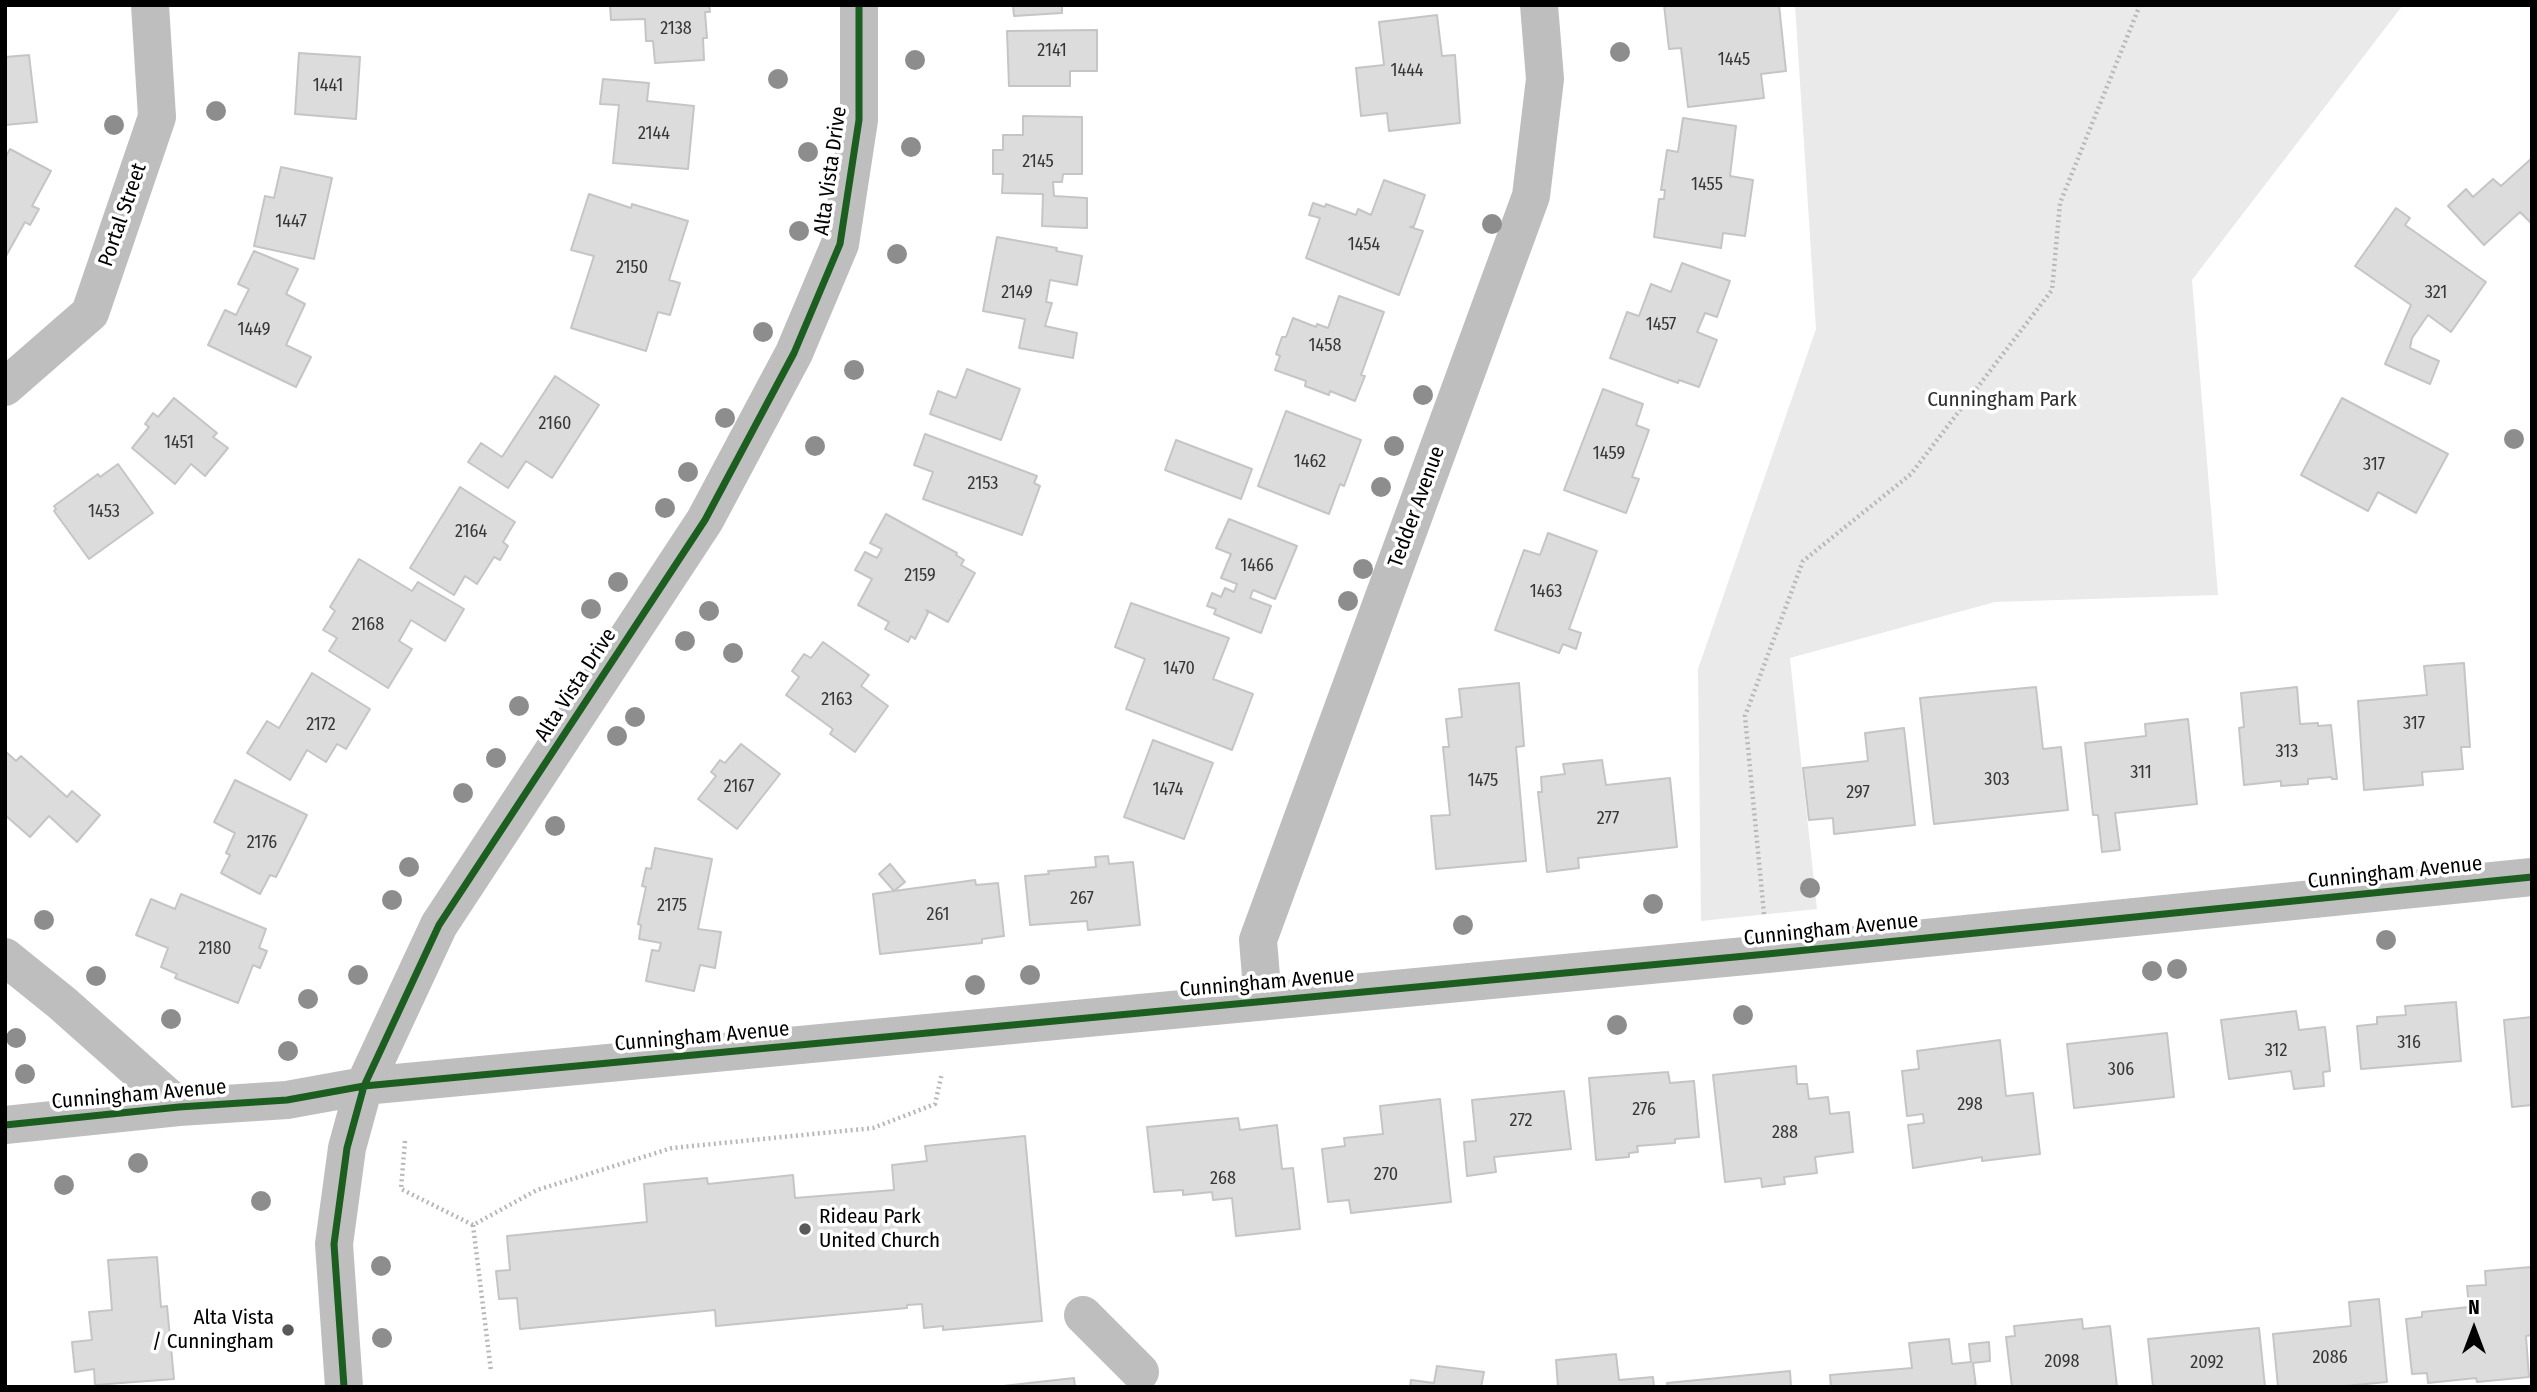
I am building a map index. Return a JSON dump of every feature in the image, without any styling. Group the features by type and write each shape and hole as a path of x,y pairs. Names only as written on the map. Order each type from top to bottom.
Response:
{"street":[{"name":"Portal Street","path":"5,387 90,313 157,117 150,5"},
{"name":"Alta Vista Drive","path":"344,1387 334,1244 347,1148 364,1086 439,925 705,520 794,354 840,244 859,120 859,5"},
{"name":"Tedder Avenue","path":"1263,1001 1258,940 1531,196 1545,79 1539,5"},
{"name":"Cunningham Avenue","path":"5,1125 179,1107 287,1100 364,1086 1767,954 2532,877"},
{"path":"5,957 62,1003 179,1107"},
{"path":"1083,1315 1140,1372"}],"path":[{"path":"1767,954 1745,716 1803,561 1911,474 2052,290 2060,203 2140,5"},
{"path":"473,1225 537,1190 671,1148 873,1128 935,1104 952,1031"},
{"path":"405,1141 401,1189 473,1225"},
{"path":"473,1225 491,1371"}],"green space":[{"name":"Cunningham Park","path":"1795,5 2403,5 2192,280 2218,595 1995,602 1790,658 1817,909 1701,921 1698,669 1816,329"}],"building":[{"path":"610,5 709,5 710,12 705,12 707,38 703,38 704,60 655,63 653,41 646,41 645,19 611,20"},
{"path":"1013,5 1062,5 1062,13 1014,16"},
{"path":"1664,5 1779,5 1786,71 1761,74 1764,98 1688,107 1681,48 1669,49"},
{"path":"1437,15 1442,56 1455,55 1460,123 1389,131 1387,113 1361,116 1356,68 1384,65 1379,22"},
{"path":"1097,30 1097,71 1070,71 1070,86 1009,86 1007,31"},
{"path":"299,53 360,57 356,119 295,114"},
{"path":"29,55 37,122 5,125 5,57"},
{"path":"603,79 649,83 647,101 694,106 688,169 613,163 619,105 600,104"},
{"path":"1023,116 1082,117 1082,174 1063,174 1062,182 1053,182 1054,196 1087,198 1087,228 1042,226 1043,194 1002,193 1003,174 993,174 993,150 1003,150 1003,135 1023,135"},
{"path":"1683,118 1736,126 1730,176 1753,180 1745,236 1723,233 1721,248 1654,237 1659,199 1664,199 1665,190 1661,190 1667,150 1678,152"},
{"path":"10,149 51,171 32,206 39,209 30,225 25,222 6,256 5,158"},
{"path":"2532,158 2532,224 2520,212 2484,245 2448,206 2466,189 2473,197 2493,179 2501,186"},
{"path":"281,167 332,178 314,259 254,246 265,196 274,198"},
{"path":"1384,180 1425,195 1414,226 1410,227 1423,231 1399,295 1306,258 1320,218 1309,215 1313,203 1325,207 1326,204 1356,215 1358,209 1371,215"},
{"path":"589,194 631,208 632,204 688,221 669,280 680,283 670,315 658,312 646,351 571,328 594,256 571,250"},
{"path":"2396,208 2410,218 2405,225 2486,282 2451,332 2428,315 2412,338 2410,348 2439,361 2430,384 2385,364 2411,305 2355,266"},
{"path":"997,237 1057,248 1056,251 1082,256 1077,285 1050,280 1046,302 1052,303 1045,326 1077,333 1073,358 1019,348 1025,319 983,311"},
{"path":"254,251 298,269 286,294 305,304 286,345 311,357 296,387 208,345 225,310 236,315 249,289 238,284"},
{"path":"1682,263 1730,281 1717,317 1705,313 1697,332 1717,340 1699,387 1679,380 1678,383 1610,358 1627,312 1639,316 1651,284 1671,292"},
{"path":"1339,296 1384,312 1361,375 1365,376 1355,401 1330,391 1329,395 1305,386 1306,381 1275,370 1280,356 1276,354 1293,318 1316,327 1317,324 1328,328"},
{"path":"967,369 1020,389 1001,440 930,414 938,391 956,398"},
{"path":"555,376 599,405 552,478 526,461 508,488 468,462 481,443 502,457"},
{"path":"1603,389 1643,404 1636,425 1649,430 1632,477 1639,479 1626,513 1564,490"},
{"path":"174,398 217,433 213,437 228,448 205,476 191,464 175,484 132,448 149,427 145,424 153,413 158,417"},
{"path":"2342,398 2448,454 2416,513 2378,492 2368,511 2301,475"},
{"path":"1286,411 1361,440 1344,486 1340,484 1329,514 1258,486"},
{"path":"925,434 1037,476 1034,483 1040,486 1022,535 923,499 933,472 914,465"},
{"path":"1176,440 1252,469 1241,499 1165,470"},
{"path":"118,464 153,513 89,559 54,511 54,506 98,474 100,477"},
{"path":"460,487 515,522 503,542 508,546 500,560 494,557 477,584 465,576 454,595 410,568"},
{"path":"886,514 957,553 956,555 964,560 961,565 975,573 948,622 926,610 928,613 915,639 911,636 908,642 885,629 889,622 858,605 872,579 855,570 865,552 877,558 882,549 870,543"},
{"path":"1229,519 1297,546 1275,599 1253,590 1250,598 1271,606 1261,633 1214,614 1216,609 1207,606 1212,593 1221,597 1225,588 1234,592 1237,584 1221,578 1231,554 1216,548"},
{"path":"1548,533 1597,551 1569,629 1581,633 1576,649 1563,644 1559,653 1495,630 1524,550 1540,555"},
{"path":"359,559 412,591 418,582 464,609 445,641 411,620 399,641 412,649 388,688 329,651 337,638 323,630 335,611 330,607"},
{"path":"1131,603 1229,638 1213,679 1253,694 1232,750 1126,709 1145,659 1115,647"},
{"path":"823,642 869,675 861,686 888,706 855,752 830,734 833,729 786,695 799,677 792,671 804,654 811,658"},
{"path":"2464,663 2470,747 2461,747 2463,769 2422,772 2423,785 2364,790 2358,701 2427,695 2424,666"},
{"path":"312,673 370,709 346,749 337,744 326,762 307,750 290,780 247,753 267,721 279,728"},
{"path":"1519,683 1524,746 1516,747 1526,861 1436,869 1431,816 1450,815 1443,747 1449,747 1446,719 1462,717 1459,689"},
{"path":"2036,687 2043,749 2061,747 2068,810 1934,824 1920,698"},
{"path":"2297,687 2300,724 2331,725 2337,779 2308,779 2308,784 2281,786 2281,781 2244,785 2239,728 2244,727 2241,693"},
{"path":"2188,719 2197,804 2115,813 2120,850 2102,852 2098,815 2093,815 2085,743 2146,736 2145,724"},
{"path":"1904,728 1915,825 1834,834 1833,818 1809,820 1803,768 1868,761 1865,733"},
{"path":"1153,740 1213,763 1184,839 1124,817"},
{"path":"741,744 780,774 737,829 698,799 716,776 711,772 720,760 725,763"},
{"path":"5,751 16,761 21,756 67,797 72,791 100,815 77,842 49,816 30,837 5,815"},
{"path":"1602,760 1606,785 1670,778 1677,847 1578,858 1579,868 1547,872 1538,792 1542,792 1541,777 1565,774 1563,764"},
{"path":"235,780 307,815 276,877 270,875 260,894 221,873 230,855 226,853 235,833 214,822"},
{"path":"655,848 712,859 698,929 721,932 715,968 700,965 694,991 646,981 652,950 659,951 661,943 639,939 641,925 638,924 646,887 642,886 646,868 651,869"},
{"path":"1108,856 1109,864 1133,862 1140,925 1088,930 1087,921 1030,925 1025,876 1096,867 1095,857"},
{"path":"890,864 905,882 894,891 879,874"},
{"path":"975,880 976,885 998,883 1004,936 982,939 982,943 880,954 873,894"},
{"path":"181,894 266,929 259,948 267,951 260,968 253,965 238,1003 175,978 177,974 161,967 168,948 136,935 151,899 175,909"},
{"path":"2456,1002 2461,1061 2361,1069 2357,1026 2377,1024 2377,1017 2406,1015 2405,1006"},
{"path":"2296,1011 2299,1030 2325,1027 2330,1071 2323,1072 2324,1086 2294,1089 2291,1071 2229,1079 2221,1020"},
{"path":"2532,1017 2532,1105 2512,1107 2504,1020"},
{"path":"2167,1033 2174,1097 2074,1108 2067,1044"},
{"path":"2000,1040 2006,1096 2033,1093 2040,1154 1982,1161 1982,1157 1913,1168 1908,1125 1924,1123 1923,1114 1907,1116 1902,1071 1919,1069 1917,1051"},
{"path":"1796,1066 1797,1084 1807,1084 1809,1099 1828,1097 1830,1114 1849,1112 1853,1152 1815,1157 1817,1173 1784,1177 1785,1184 1762,1187 1761,1178 1725,1182 1713,1075"},
{"path":"1668,1072 1670,1083 1694,1081 1699,1137 1675,1139 1675,1143 1637,1146 1638,1152 1629,1153 1629,1157 1596,1160 1589,1078"},
{"path":"1564,1091 1571,1149 1494,1157 1496,1172 1467,1176 1464,1142 1476,1141 1472,1100"},
{"path":"1440,1099 1451,1202 1351,1213 1349,1200 1328,1202 1322,1149 1345,1146 1344,1138 1383,1134 1380,1106"},
{"path":"1238,1118 1240,1130 1277,1125 1282,1169 1293,1168 1300,1229 1236,1236 1232,1198 1213,1200 1212,1192 1183,1195 1183,1190 1154,1192 1147,1127"},
{"name":"Rideau Park United Church","path":"1025,1136 1042,1321 943,1330 943,1326 924,1328 922,1304 907,1305 907,1308 716,1326 715,1310 520,1329 517,1298 499,1299 496,1271 510,1270 507,1236 647,1222 644,1184 707,1178 708,1184 793,1175 795,1198 894,1190 892,1165 927,1161 925,1146"},
{"path":"157,1257 161,1307 167,1306 174,1379 95,1385 94,1369 75,1372 72,1342 92,1340 89,1312 112,1310 108,1260"},
{"path":"2531,1267 2532,1335 2526,1336 2529,1377 2477,1382 2476,1378 2428,1383 2427,1373 2412,1374 2406,1319 2422,1317 2422,1312 2469,1307 2467,1286 2486,1285 2485,1271"},
{"path":"2379,1299 2387,1382 2335,1387 2278,1387 2273,1334 2351,1326 2349,1302"},
{"path":"2082,1319 2083,1329 2110,1326 2117,1387 2012,1387 2006,1337 2015,1336 2014,1326"},
{"path":"2259,1328 2265,1387 2153,1387 2148,1339"},
{"path":"1949,1339 1952,1364 1971,1362 1969,1344 1989,1342 1990,1361 1973,1363 1976,1387 1831,1387 1830,1375 1912,1368 1909,1343"},
{"path":"1616,1354 1619,1380 1653,1377 1654,1387 1558,1387 1556,1360"},
{"path":"1437,1366 1484,1372 1481,1387 1410,1387 1411,1380 1434,1383"},
{"path":"1790,1371 1791,1387 1668,1387 1667,1383"},
{"path":"1074,1378 1075,1387 994,1387"}],"cycle path":[{"path":"344,1387 334,1244 347,1148 364,1086 439,925 705,520 794,353 840,244 859,120 859,5"},
{"path":"5,1125 179,1107 287,1100 364,1086 1767,954 2532,877"}],"place":[{"name":"Rideau Park United Church","path":"805,1229"},
{"name":"Alta Vista / Cunningham","path":"288,1330"}]}
